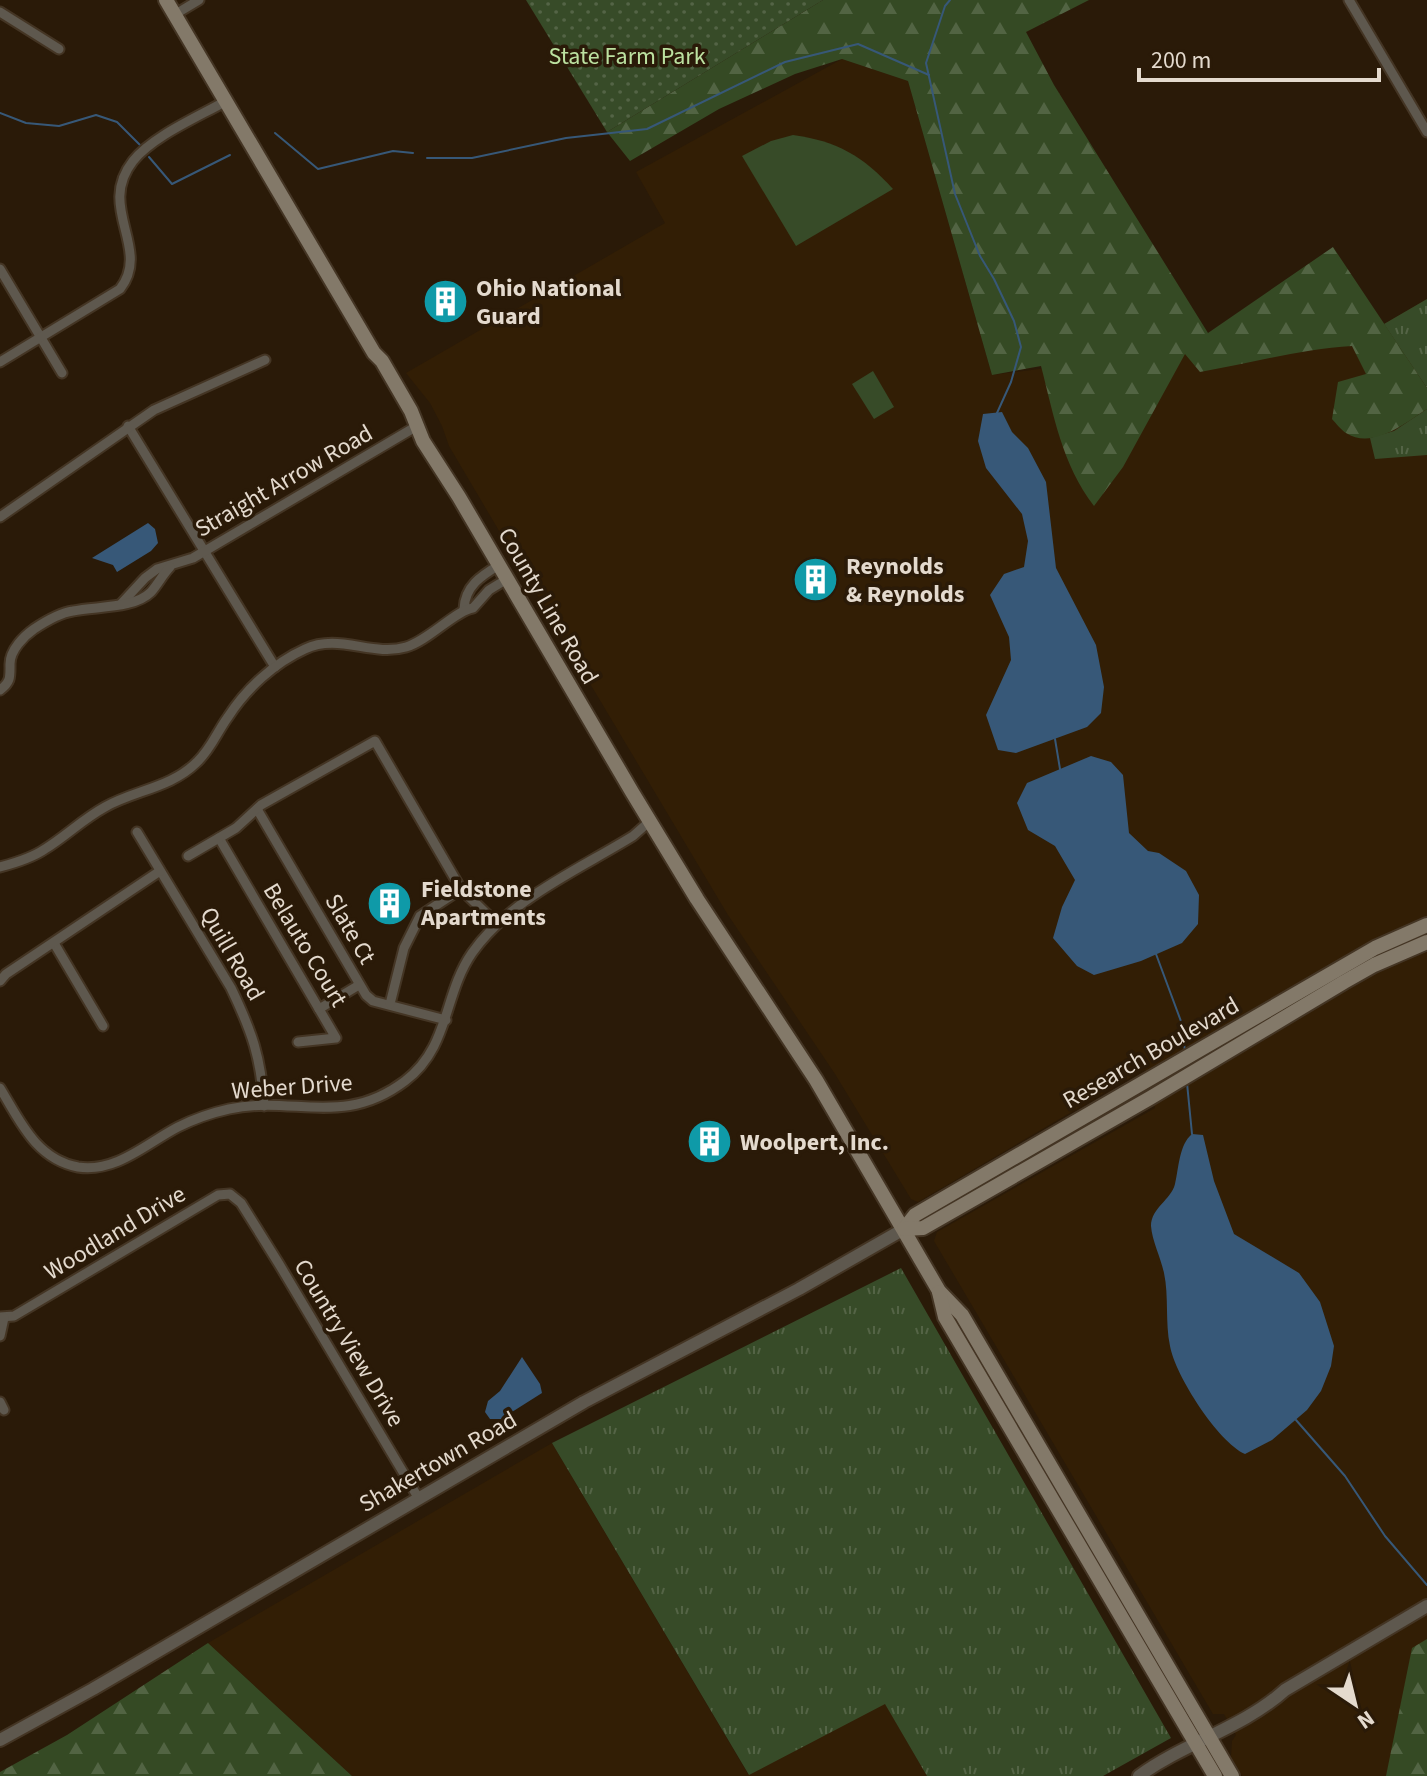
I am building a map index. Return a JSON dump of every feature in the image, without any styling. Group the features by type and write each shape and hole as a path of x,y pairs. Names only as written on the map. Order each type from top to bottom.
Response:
{"main road":[{"name":"County Line Road","path":"166,0 650,821 816,1080 904,1229"},
{"name":"Research Boulevard","path":"904,1229 915,1215 1375,948 1427,925"},
{"name":"Research Boulevard","path":"904,1229 923,1228 1374,965 1427,942"},
{"path":"904,1229 939,1291 962,1315 1046,1474 1202,1740 1232,1776"},
{"path":"1202,1740 1215,1776"}],"street":[{"path":"174,15 199,0"},
{"path":"1349,0 1427,132"},
{"path":"0,12 59,49"},
{"path":"0,362 111,297 126,280 131,267 131,250 120,215 123,179 134,160 156,141 226,101"},
{"path":"0,269 62,373"},
{"path":"0,517 67,473 128,426 170,402 265,360"},
{"path":"128,426 275,667"},
{"name":"Straight Arrow Road","path":"0,668 10,663 24,637 56,616 121,604 157,569 193,558 417,426"},
{"path":"464,609 464,600 477,579 499,565"},
{"path":"0,867 43,851 105,806 179,777 205,753 244,695 275,667 300,651 327,643 385,650 404,648 445,625 464,609 473,608 489,590 507,579"},
{"name":"Straight Arrow Road","path":"0,690 8,684 12,672 10,663"},
{"path":"188,856 236,828 257,809 375,741 461,889 497,924"},
{"name":"Slate Ct","path":"257,809 359,985 373,1001 446,1020"},
{"name":"Weber Drive","path":"0,1088 28,1135 40,1148 51,1157 80,1167 104,1167 202,1116 232,1108 347,1107 371,1101 407,1080 425,1060 439,1040 459,976 470,956 497,924 523,903 633,836 650,821"},
{"name":"Quill Road","path":"137,832 231,988 244,1015 262,1068 264,1106"},
{"name":"Belauto Court","path":"219,838 336,1038 298,1042"},
{"path":"0,981 160,871"},
{"path":"390,1004 404,948 420,916 461,889"},
{"path":"54,943 103,1026"},
{"path":"319,1009 359,985"},
{"name":"Woodland Drive","path":"2,1317 14,1316 218,1195 225,1193 236,1197 244,1208"},
{"name":"Country View Drive","path":"244,1208 419,1499"},
{"name":"Shakertown Road","path":"0,1740 584,1402 799,1289 904,1229"},
{"path":"0,1336 2,1317"},
{"path":"1139,1776 1422,1609"}],"shaded area":[{"path":"842,59 908,81 992,375 1384,324 1427,299 1427,1776 1242,1776 1231,1757 1232,1741 1236,1735 1224,1714 1213,1714 934,1241 937,1232 1155,1108 1145,1069 918,1202 911,1199 835,1074 728,915 449,446 430,403 406,373 665,223 636,172"},
{"path":"552,1443 748,1774 885,1703 927,1776 352,1776 208,1643"}],"green space":[{"name":"State Farm Park","path":"526,0 823,0 607,132"},
{"path":"823,0 1089,0 1026,32 1054,85 1208,333 1333,247 1427,388 1427,409 1378,437 1356,437 1344,432 1332,419 1338,382 1366,374 1352,346 1295,353 1200,372 1185,354 1123,467 1094,506 1067,456 1041,366 992,375 908,81 842,59 795,74 719,109 630,161 607,132"},
{"path":"793,135 823,141 848,152 871,167 893,189 796,246 742,156 771,141"},
{"path":"1427,299 1427,388 1384,324"},
{"path":"873,371 894,407 874,419 852,384"},
{"path":"1427,409 1427,455 1375,459 1370,438 1394,431"},
{"path":"901,1268 1171,1738 1103,1776 927,1776 885,1704 749,1775 552,1443"},
{"path":"1427,1639 1427,1776 1386,1776 1412,1648"},
{"path":"208,1643 352,1776 0,1776 0,1772 67,1735"}],"water":[{"path":"1002,412 1012,432 1028,448 1046,482 1056,568 1096,645 1104,687 1101,713 1087,727 1016,753 998,750 986,715 1011,660 1009,637 990,595 1004,574 1024,567 1028,541 1022,514 986,468 978,441 983,414"},
{"path":"148,523 155,529 158,543 151,551 117,572 113,565 92,558"},
{"path":"1091,756 1111,762 1123,775 1129,833 1148,851 1159,853 1186,871 1199,895 1198,924 1182,943 1141,961 1094,975 1077,966 1053,938 1062,907 1075,880 1055,846 1028,830 1017,803 1027,783"},
{"path":"1192,1134 1203,1135 1214,1181 1234,1234 1299,1273 1320,1302 1334,1346 1331,1366 1321,1391 1307,1410 1272,1440 1245,1454 1223,1436 1199,1406 1180,1373 1170,1346 1163,1267 1151,1226 1154,1214 1173,1190 1182,1150"},
{"path":"522,1357 540,1384 542,1393 501,1419 490,1419 485,1412 488,1401 500,1391"}],"waterway":[{"path":"950,0 945,6 926,63 955,194 980,256 1014,321 1021,347 1011,382 997,413"},
{"path":"427,158 472,158 566,138 647,129 785,62 858,44 929,75"},
{"path":"0,113 26,123 59,126 96,115 117,122 140,145"},
{"path":"275,133 318,169 393,151 413,153"},
{"path":"149,157 172,184 230,155"},
{"path":"1055,739 1060,769"},
{"path":"1156,954 1182,1024 1185,1052"},
{"path":"1187,1083 1192,1134"},
{"path":"1296,1420 1345,1476 1385,1536 1427,1585"}],"place":[{"name":"Ohio National Guard","path":"445,302"},
{"name":"Reynolds & Reynolds","path":"815,580"},
{"name":"Fieldstone Apartments","path":"390,903"},
{"name":"Woolpert, Inc.","path":"709,1142"}]}
